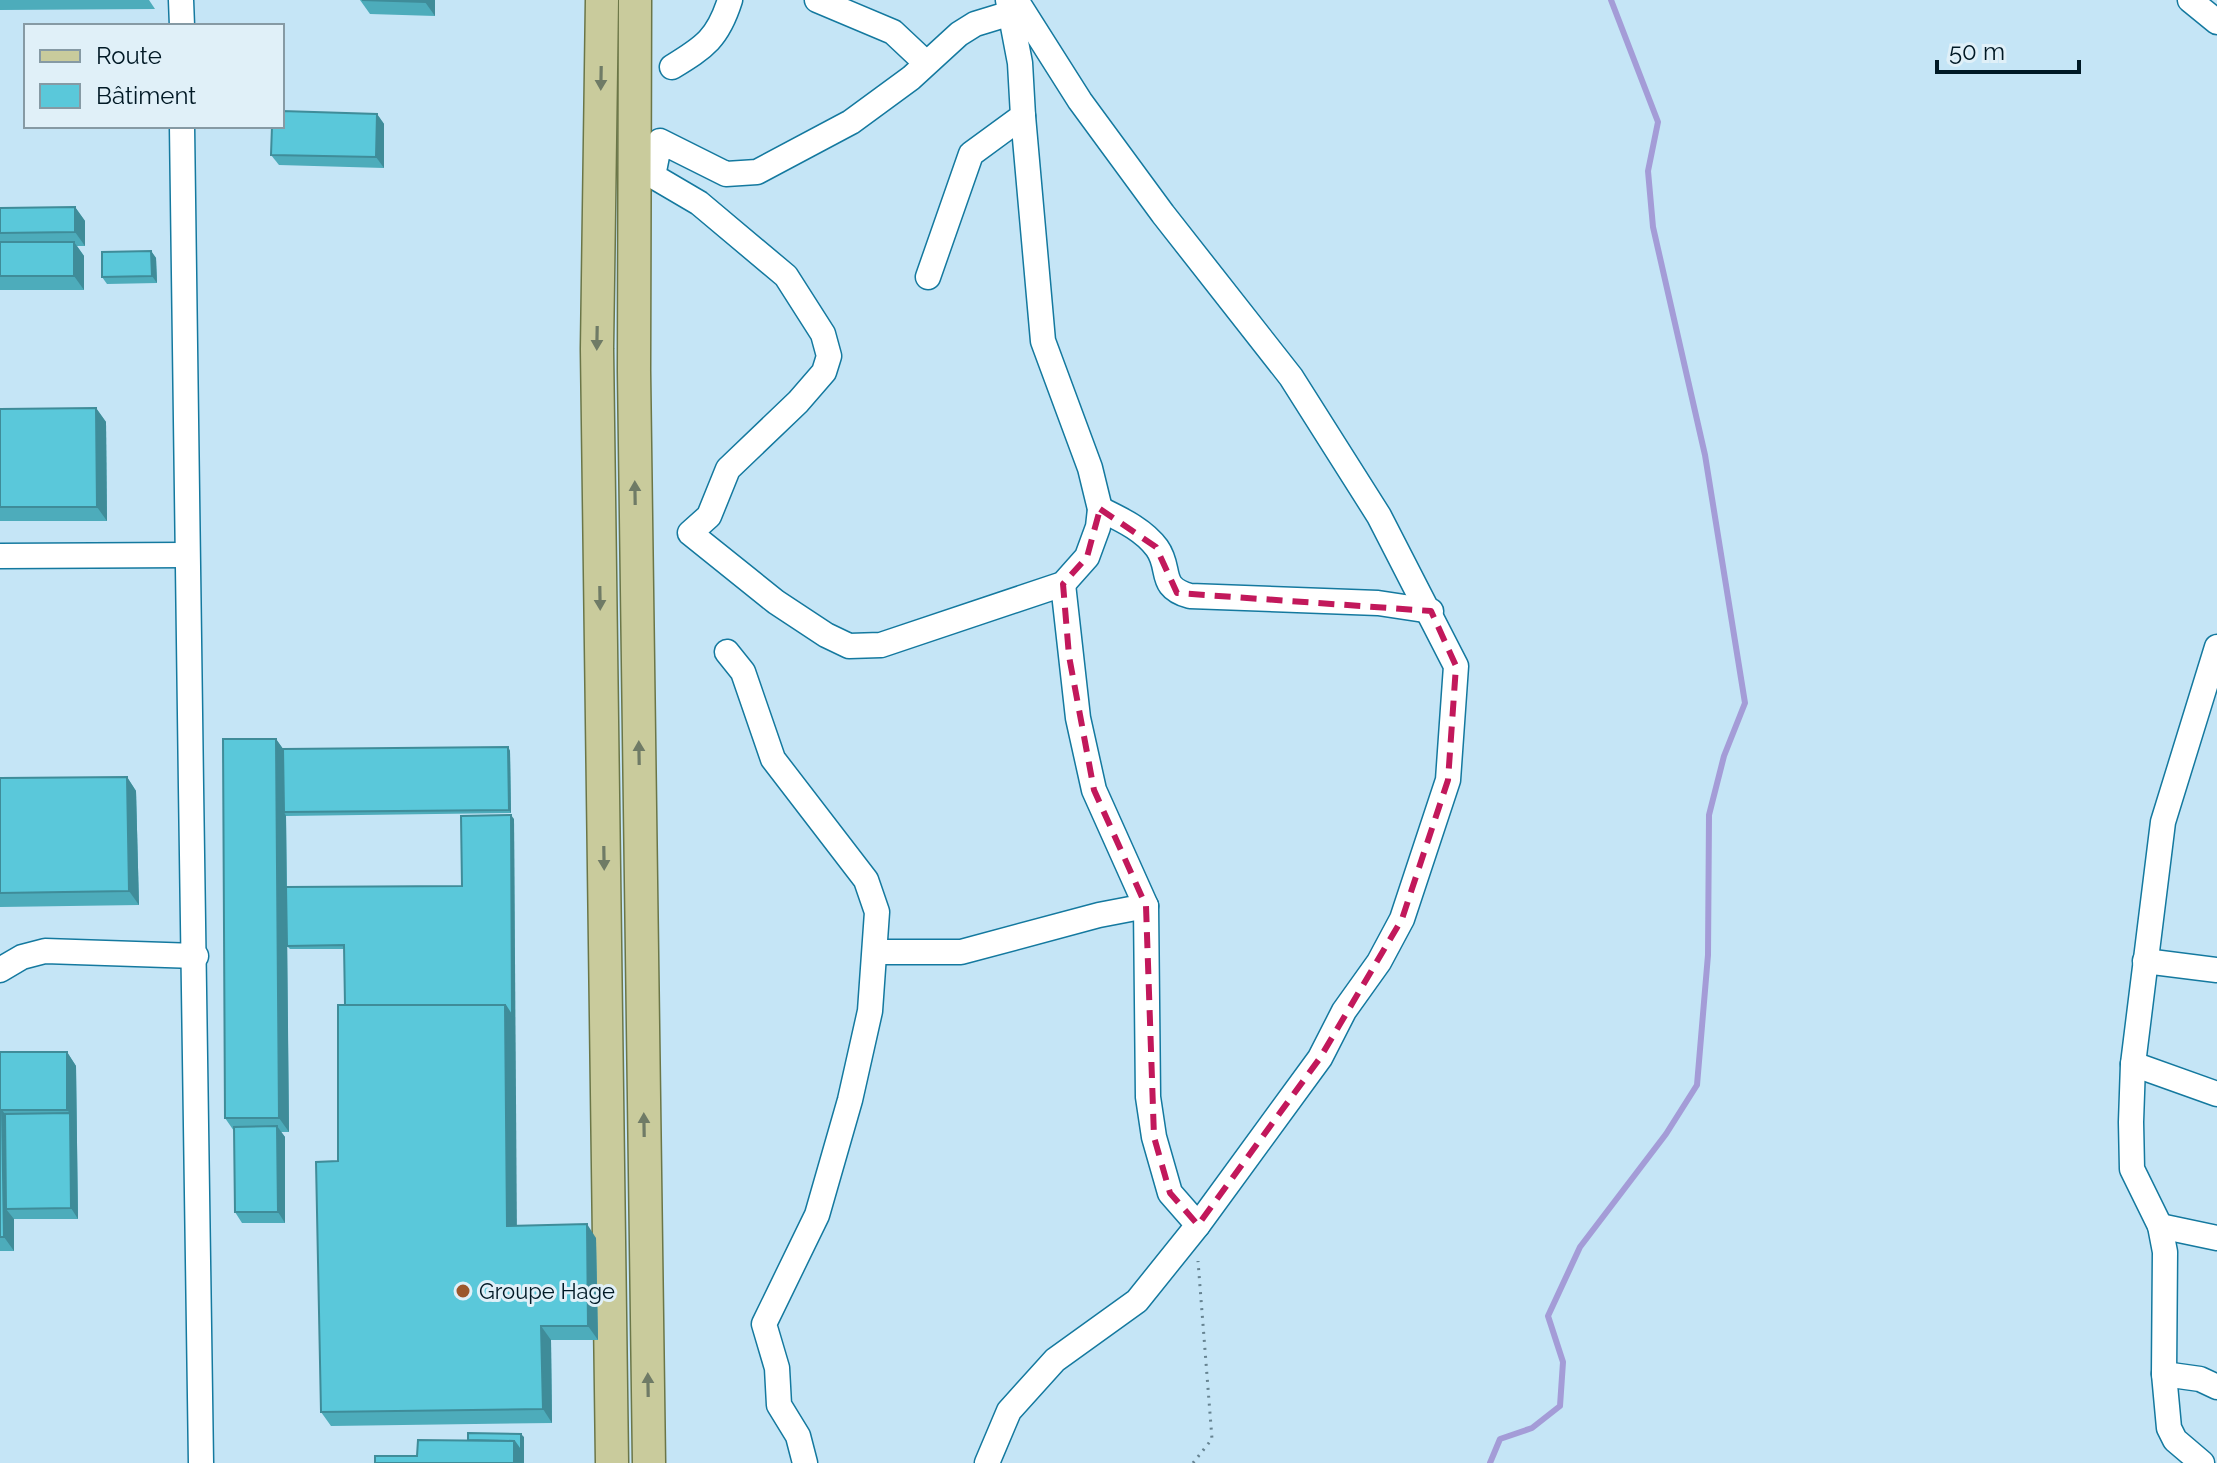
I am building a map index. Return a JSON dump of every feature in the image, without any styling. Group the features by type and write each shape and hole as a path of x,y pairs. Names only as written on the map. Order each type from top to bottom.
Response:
{"main road":[{"path":"602,0 597,349 612,1463"},
{"path":"635,0 634,371 649,1463"}],"street":[{"path":"181,0 182,24"},
{"path":"672,67 703,48 722,26 730,0"},
{"path":"817,0 893,32 926,63"},
{"path":"2190,0 2217,22"},
{"path":"1012,4 1020,63 1043,341 1090,468 1100,509 1098,527 1087,557 1063,584 970,618 919,629 881,645 849,646 776,602 690,533 709,516 728,469 798,402 824,372 829,356 823,334 786,276 699,203 653,176 660,141 726,174 757,172 851,122 975,24 1012,4"},
{"path":"987,1463 1009,1411 1055,1360 1137,1301 1198,1225 1320,1058 1344,1011 1379,962 1402,919 1448,780 1455,719 1456,666 1431,611 1379,516 1291,377 1163,214 1012,4"},
{"path":"928,277 971,154 1023,116"},
{"path":"182,128 201,1463"},
{"path":"1100,509 1131,525 1156,547 1169,586 1177,593 1378,603 1431,611"},
{"path":"0,556 186,555"},
{"path":"1063,584 1078,718 1094,790 1106,825 1129,865 1146,906 1148,1097 1154,1137 1170,1193 1198,1225"},
{"path":"2202,1463 2175,1440 2169,1428 2164,1374 2168,1276 2160,1226 2132,1169 2133,1064 2163,822 2210,700 2217,647"},
{"path":"727,652 743,672 773,759 866,880 877,912 870,1011 857,1071 817,1215 764,1324 777,1368 779,1405 798,1436 805,1463"},
{"path":"875,952 961,952 1099,915 1146,906"},
{"path":"0,970 22,957 45,951 196,956"},
{"path":"2145,961 2217,970"},
{"path":"2133,1064 2217,1094"},
{"path":"2160,1226 2217,1238"},
{"path":"2164,1374 2200,1379 2217,1387"}],"path":[{"path":"1193,1463 1212,1439 1199,1306 1198,1225"}],"highlighted area":[{"path":"1100,509 1156,547 1177,593 1431,611 1456,666 1448,780 1402,919 1320,1058 1198,1225 1170,1193 1154,1137 1146,906 1094,790 1069,656 1063,584 1087,557"}],"building":[{"path":"362,0 425,0 425,2"},
{"path":"284,111 377,114 376,157 271,155 272,128 284,128"},
{"path":"75,207 75,232 0,233 0,208"},
{"path":"0,242 74,242 74,276 0,276"},
{"path":"151,251 152,276 102,277 102,252"},
{"path":"96,408 97,507 0,507 0,409"},
{"path":"223,739 276,739 279,1118 225,1118"},
{"path":"508,747 509,810 284,812 283,749"},
{"path":"127,777 129,891 0,893 0,778"},
{"path":"511,815 512,1016 505,1005 345,1005 344,945 287,946 286,887 462,886 461,816"},
{"path":"338,1005 505,1005 507,1226 587,1224 588,1326 541,1326 543,1409 321,1412 316,1162 338,1161"},
{"path":"0,1052 67,1052 67,1110 2,1110 4,1237 0,1237"},
{"path":"70,1113 71,1208 6,1209 5,1114"},
{"path":"277,1126 278,1212 235,1212 234,1127"},
{"path":"468,1433 521,1434 521,1451 514,1441 468,1440"},
{"path":"418,1440 514,1441 514,1463 375,1463 375,1456 417,1456"}],"waterway":[{"path":"1490,1463 1500,1439 1532,1428 1560,1406 1563,1362 1548,1316 1580,1247 1666,1134 1697,1085 1708,955 1709,815 1724,756 1745,703 1705,455 1653,227 1648,171 1658,122 1611,0"}],"place":[{"name":"Groupe Hage","path":"463,1291"}]}
